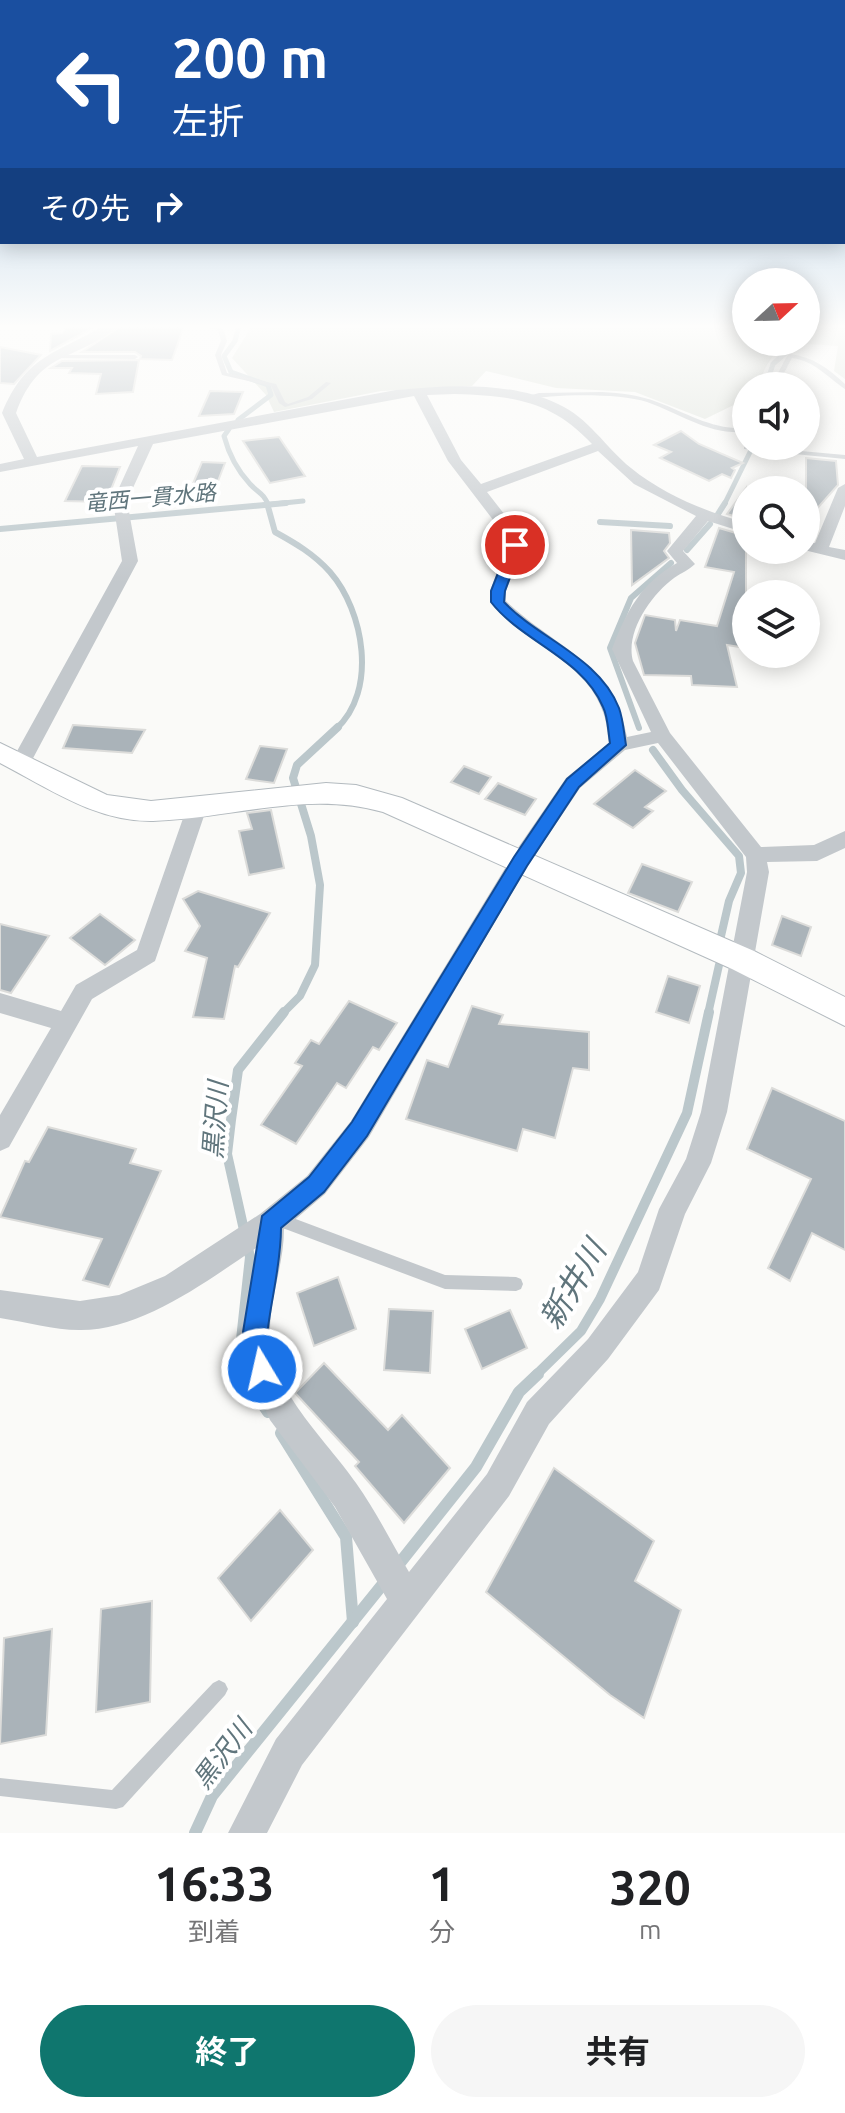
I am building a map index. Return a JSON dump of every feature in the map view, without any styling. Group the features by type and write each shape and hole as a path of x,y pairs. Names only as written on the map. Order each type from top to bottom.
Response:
{"street":[{"path":"10,412 33,463"},
{"path":"0,468 146,443 282,412"},
{"path":"429,412 455,461 507,528 515,545 498,591 498,602 508,614 581,668 599,687 611,708 619,745"},
{"path":"560,412 640,480 704,516 732,524"},
{"path":"146,443 120,501 130,561 10,757 101,804 151,811 314,792 356,795 392,805 743,960 845,1012"},
{"path":"479,490 600,446"},
{"path":"820,535 845,488"},
{"path":"247,1833 289,1752 498,1485 538,1413 598,1349 649,1280 673,1209 698,1163 714,1112 743,960 758,872 756,855 662,736 628,671 621,649 632,619 648,592 687,564 675,551 704,516"},
{"path":"820,550 845,555"},
{"path":"0,1304 80,1316 119,1309 175,1286 273,1221 316,1185 360,1129 520,861 573,783 619,745 662,736"},
{"path":"0,1139 84,992 97,983 130,971 147,955 197,807"},
{"path":"756,855 817,853 845,839"},
{"path":"0,1003 65,1022"},
{"path":"273,1221 255,1332 262,1369 281,1409 346,1496 407,1601"}],"lane":[{"path":"678,412 709,426 732,428"},
{"path":"820,455 845,457"},
{"path":"273,1221 445,1282 516,1284"},
{"path":"0,1787 116,1800 219,1689"}],"shaded area":[{"path":"686,412 720,412 705,419"}],"building":[{"path":"201,412 235,412 234,414 199,416"},
{"path":"681,431 699,444 743,463 732,468 735,470 731,478 722,474 709,481 660,458 671,452 654,445"},
{"path":"279,437 305,476 270,483 243,441"},
{"path":"806,460 836,461 838,485 820,505 820,476 806,476"},
{"path":"202,462 225,463 213,494 189,493"},
{"path":"82,466 120,467 106,502 65,501"},
{"path":"719,528 732,532 732,564 746,564 746,580 732,580 732,646 727,645 737,687 692,685 691,676 644,675 635,643 645,615 675,620 676,631 680,620 717,626 734,572 705,567"},
{"path":"631,530 669,533 670,543 664,551 669,558 632,585"},
{"path":"73,725 145,730 132,753 63,748"},
{"path":"260,746 287,749 274,783 246,779"},
{"path":"464,766 491,777 479,794 451,782"},
{"path":"635,770 666,791 645,807 653,811 633,828 594,804"},
{"path":"498,783 536,799 525,815 485,799"},
{"path":"271,810 284,868 249,875 239,831 252,829 247,813"},
{"path":"642,864 692,882 678,912 628,893"},
{"path":"198,891 270,913 238,967 235,966 224,1019 193,1017 207,958 185,951 200,926 183,899"},
{"path":"100,914 135,940 105,965 70,938"},
{"path":"782,916 811,927 801,956 772,945"},
{"path":"0,924 49,936 11,993 0,990"},
{"path":"668,976 700,986 689,1023 656,1012"},
{"path":"349,1001 397,1023 379,1050 373,1047 346,1088 337,1083 296,1144 261,1125 302,1066 295,1063 311,1040 319,1044"},
{"path":"472,1006 503,1015 499,1024 589,1032 589,1070 573,1068 555,1138 523,1129 517,1151 406,1119 427,1060 448,1067"},
{"path":"772,1088 845,1121 845,1250 812,1233 790,1281 768,1268 811,1179 747,1149"},
{"path":"48,1127 136,1149 130,1163 161,1171 109,1287 83,1280 102,1239 0,1217 25,1161 29,1162"},
{"path":"338,1277 356,1329 314,1346 297,1293"},
{"path":"389,1309 433,1311 430,1373 384,1370"},
{"path":"510,1310 527,1348 482,1369 465,1329"},
{"path":"324,1363 388,1430 402,1415 450,1468 404,1523 355,1466 359,1462 295,1393"},
{"path":"554,1468 654,1541 635,1581 681,1610 644,1718 610,1695 486,1592"},
{"path":"280,1510 313,1550 251,1621 218,1578"},
{"path":"152,1601 150,1702 96,1712 101,1609"},
{"path":"52,1629 46,1735 0,1744 4,1638"}],"waterway":[{"name":"黒沢川","path":"238,420 249,412"},
{"name":"黒沢川","path":"229,429 224,436 234,462 268,505"},
{"name":"新井川","path":"725,503 746,460"},
{"name":"竜西一貫水路","path":"268,505 303,501"},
{"name":"竜西一貫水路","path":"268,505 286,503"},
{"name":"新井川","path":"718,514 725,503"},
{"name":"竜西一貫水路","path":"0,529 264,505"},
{"name":"黒沢川","path":"267,505 275,532 311,554 342,588 358,629 362,651 358,694 349,713 336,728"},
{"name":"竜西一貫水路","path":"600,522 670,526"},
{"name":"新井川","path":"687,550 710,524"},
{"name":"新井川","path":"639,728 610,648 631,598 671,563"},
{"name":"黒沢川","path":"284,1012 300,996 315,965 320,885 311,836 293,778 297,765 336,728"},
{"name":"新井川","path":"653,750 682,790 739,856 741,873 729,901 721,936"},
{"name":"新井川","path":"708,1014 719,965"},
{"name":"黒沢川","path":"244,1376 238,1367 250,1257 227,1154 238,1070 284,1012"},
{"name":"新井川","path":"535,1376 581,1331 600,1299 687,1113 709,1012"},
{"name":"黒沢川","path":"243,1374 268,1412"},
{"name":"新井川","path":"395,1569 476,1467 519,1392 538,1374"},
{"name":"黒沢川","path":"281,1433 346,1537 353,1621"},
{"name":"新井川","path":"353,1621 387,1579"},
{"name":"黒沢川","path":"195,1833 212,1796 353,1621"}],"route":[{"path":"262,1369 255,1332 270,1250 270,1223 316,1185 360,1129 520,861 573,783 619,745 611,708 599,687 581,668 508,614 498,602 498,591 515,545"}]}
